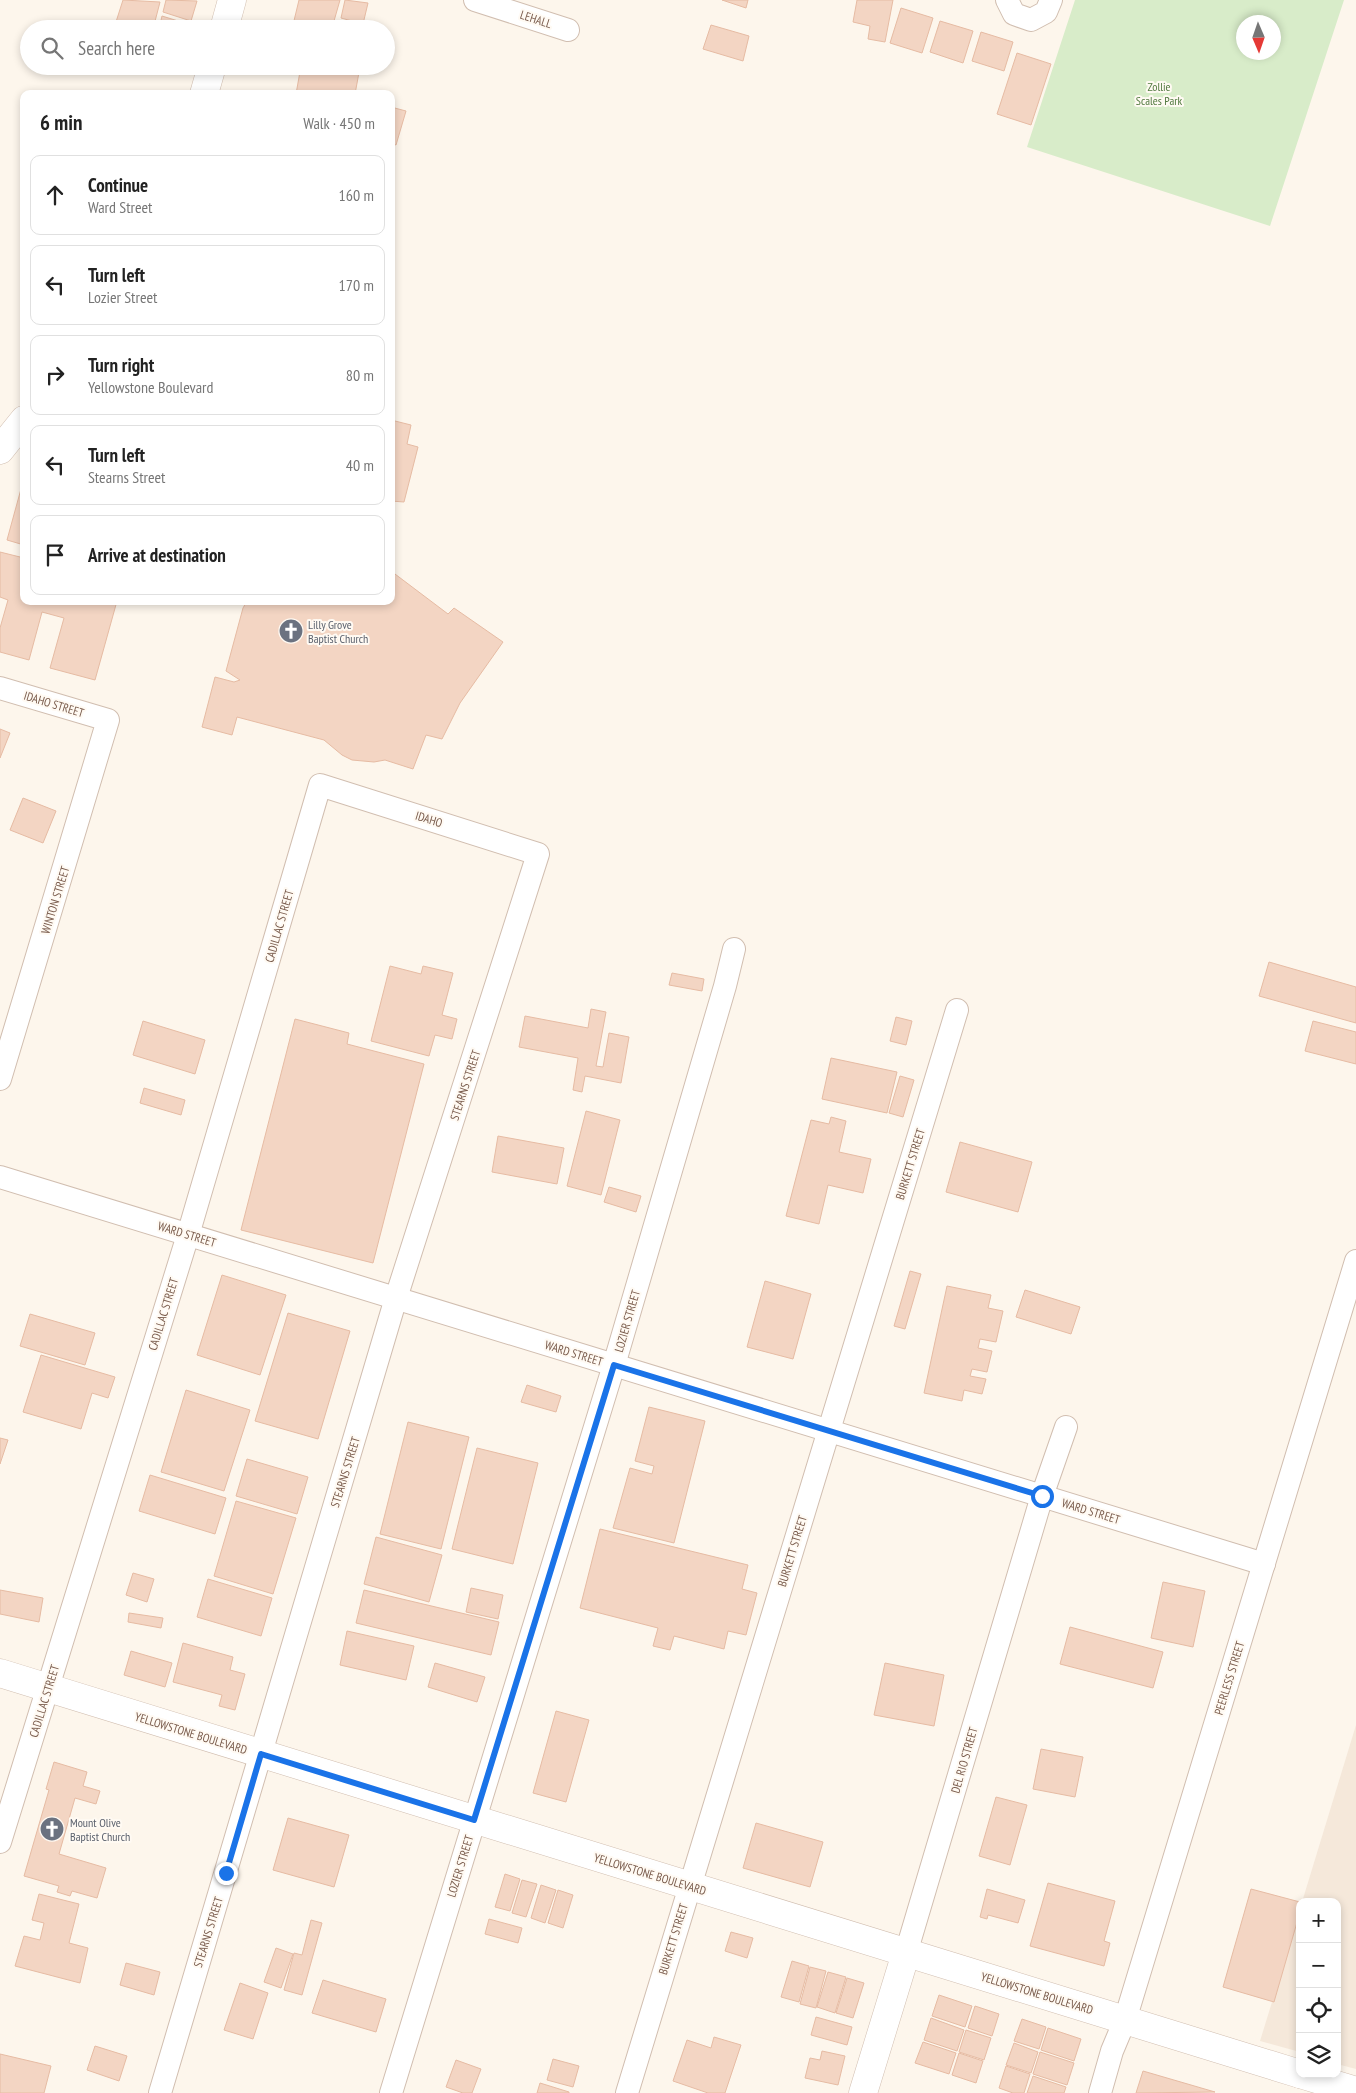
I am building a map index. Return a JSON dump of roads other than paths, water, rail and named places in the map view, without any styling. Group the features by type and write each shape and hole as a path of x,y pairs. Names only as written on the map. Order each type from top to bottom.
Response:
{"street":[{"path":"226,20 232,0"},
{"name":"LEHALL","path":"474,0 568,30"},
{"path":"1007,0 1014,14 1030,20 1046,12 1051,0"},
{"path":"205,90 209,75"},
{"path":"0,450 20,423"},
{"name":"IDAHO STREET","path":"0,688 108,720"},
{"name":"WINTON STREET","path":"0,1079 108,720"},
{"name":"IDAHO","path":"320,785 538,854"},
{"name":"CADILLAC STREET","path":"0,1842 188,1234 320,785"},
{"name":"STEARNS STREET","path":"160,2093 396,1298 538,854"},
{"name":"LOZIER STREET","path":"391,2093 614,1365 725,986 734,949"},
{"name":"BURKETT STREET","path":"627,2093 957,1010"},
{"name":"WARD STREET","path":"0,1177 1264,1564"},
{"name":"PEERLESS STREET","path":"1100,2093 1125,2020 1356,1261"},
{"name":"DEL RIO STREET","path":"863,2093 1042,1496 1066,1427"},
{"name":"YELLOWSTONE BOULEVARD","path":"0,1673 1296,2073"},
{"name":"YELLOWSTONE BOULEVARD","path":"1312,2078 1352,2091"}],"place":[{"name":"Lilly Grove Baptist Church","path":"291,631"},
{"name":"Mount Olive Baptist Church","path":"52,1829"}],"park label":[{"name":"Zollie Scales Park","path":"1159,93"}]}
